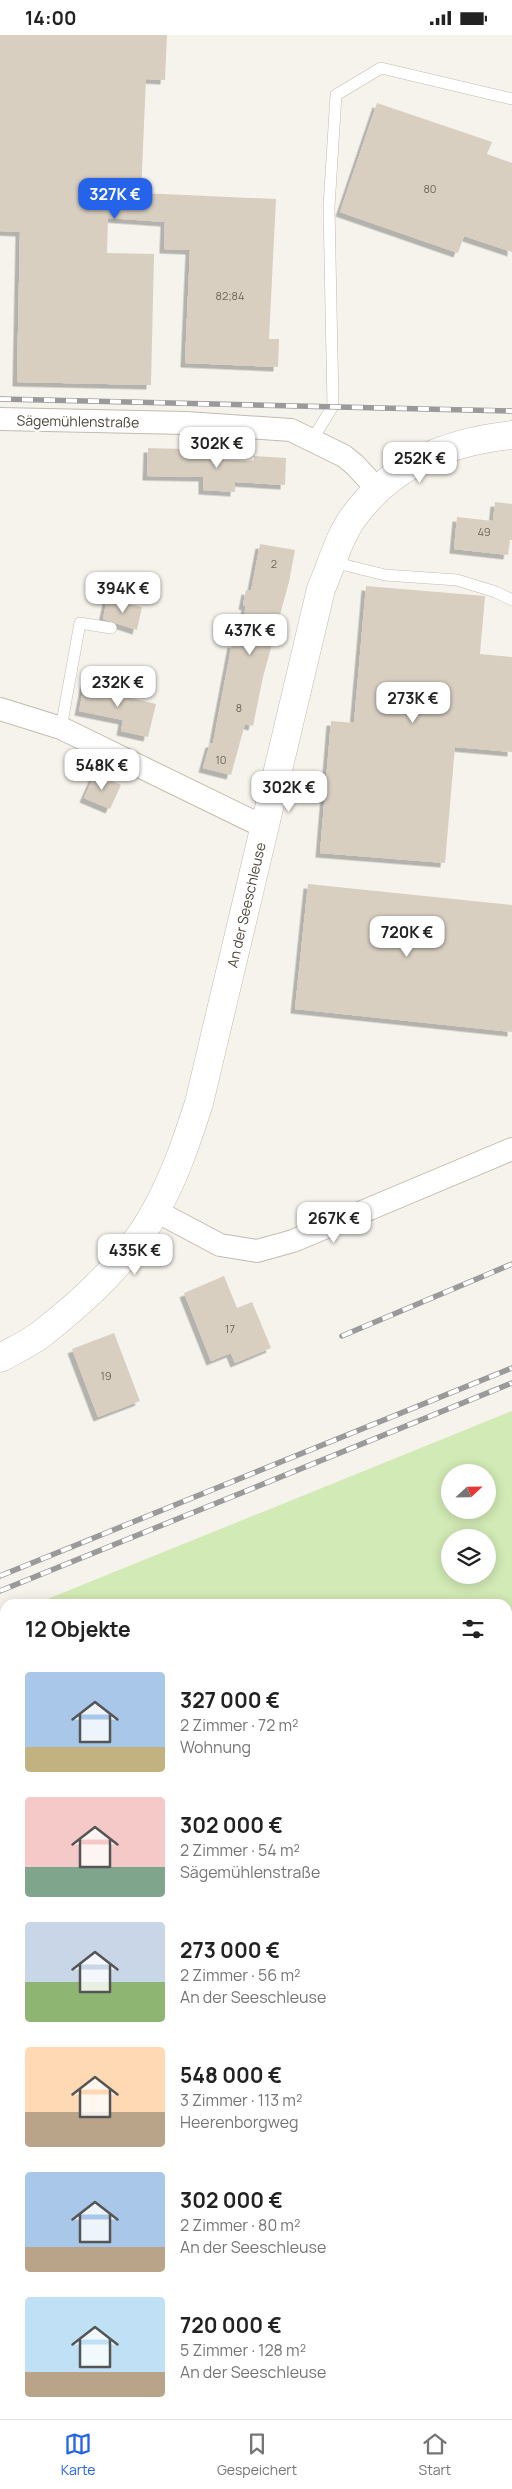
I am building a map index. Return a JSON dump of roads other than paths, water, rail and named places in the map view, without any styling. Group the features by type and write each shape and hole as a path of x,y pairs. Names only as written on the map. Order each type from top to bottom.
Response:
{"street":[{"name":"Sägemühlenstraße","path":"0,419 186,423 291,430 344,456 378,490"},
{"path":"378,490 411,464 445,448 479,439 512,435"},
{"name":"An der Seeschleuse","path":"0,1358 38,1336 84,1297 128,1253 156,1211 175,1169 199,1103 322,589 351,520 378,490"},
{"path":"0,709 61,728 264,827"},
{"path":"156,1211 220,1245 257,1251 294,1241 512,1149"}],"lane":[{"path":"312,440 333,406 329,207 336,95 381,68 512,99"},
{"path":"332,562 385,575 457,580 496,592 512,600"},
{"path":"61,728 80,623 111,628"}],"railway":[{"path":"0,399 512,411"},
{"path":"342,1336 512,1264"},
{"path":"0,1576 512,1368"},
{"path":"0,1591 512,1383"}]}
